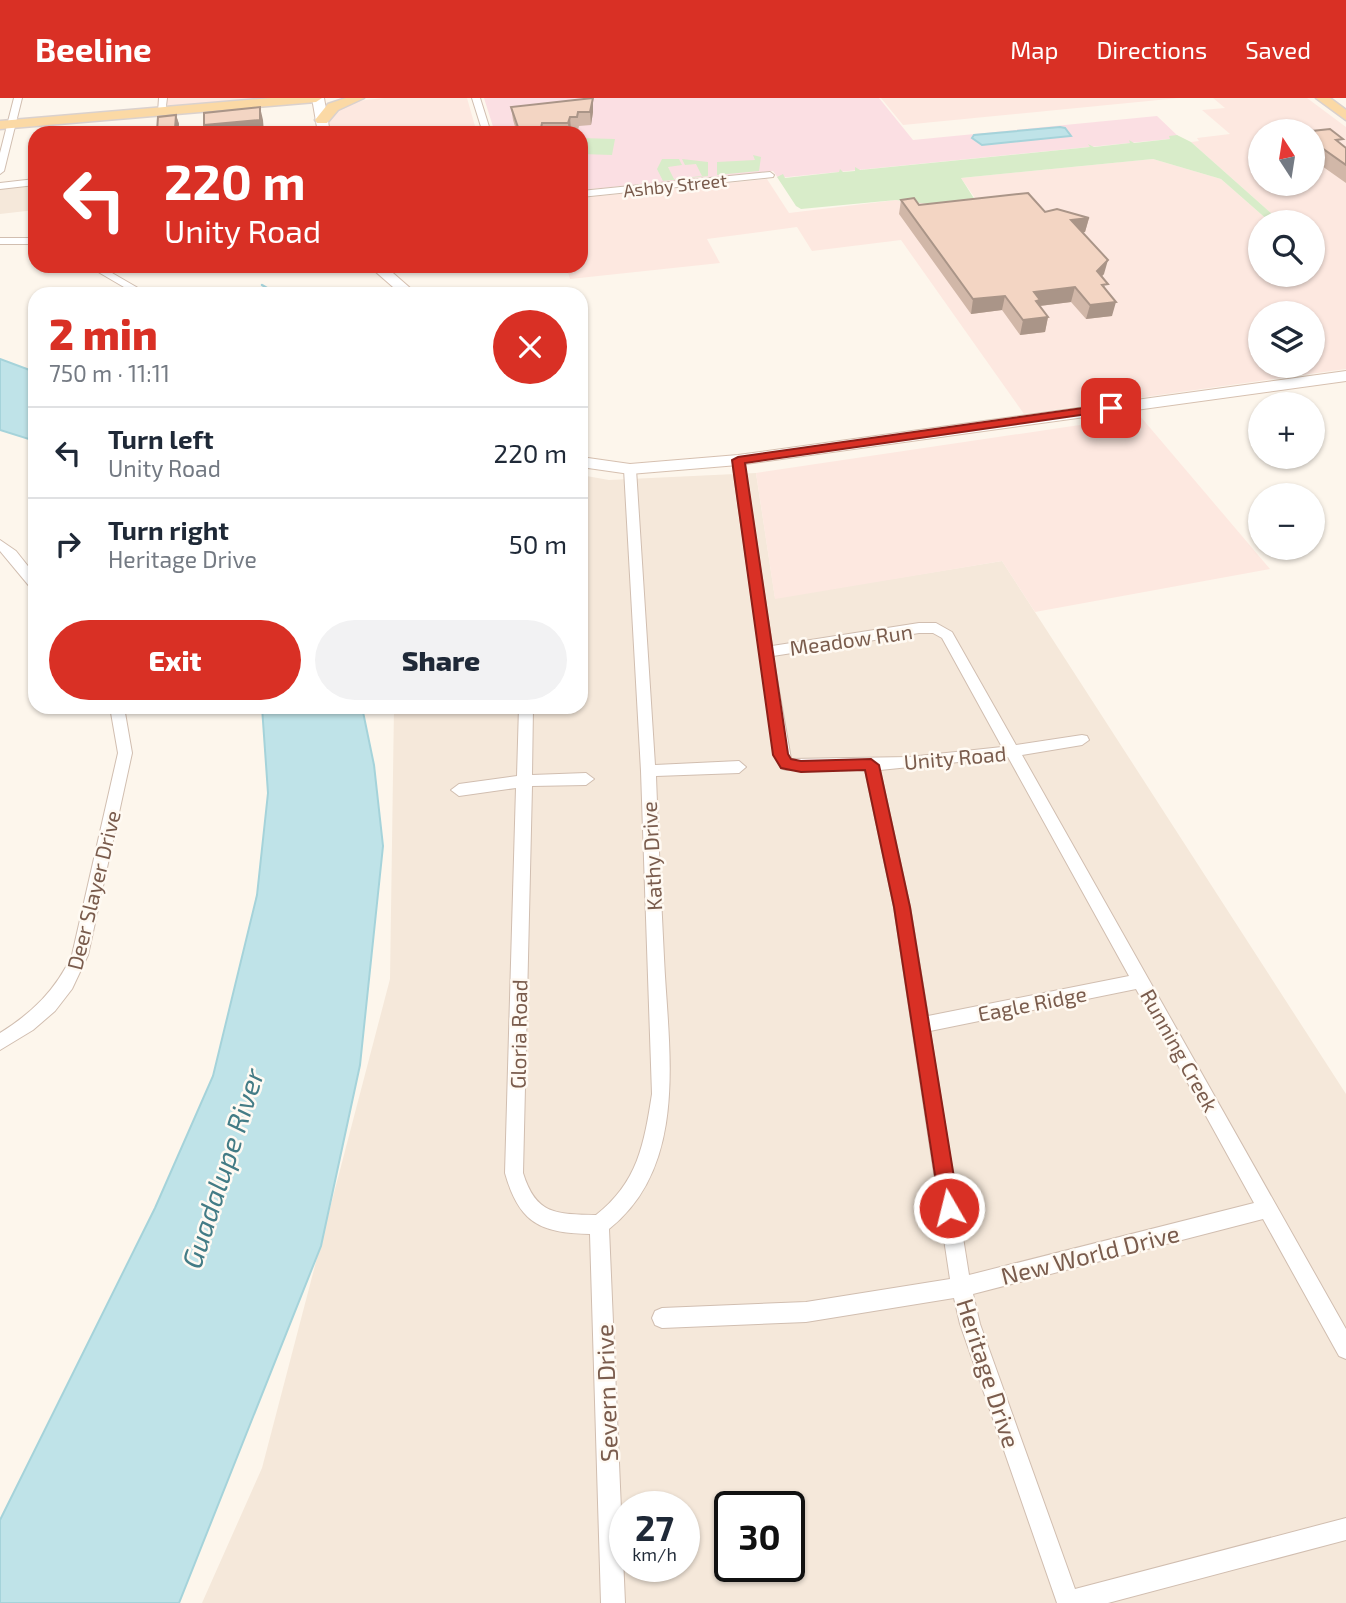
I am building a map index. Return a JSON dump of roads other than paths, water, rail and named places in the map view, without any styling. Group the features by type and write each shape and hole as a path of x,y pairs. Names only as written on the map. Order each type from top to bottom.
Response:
{"main road":[{"path":"261,103 279,98"},
{"path":"6,125 162,105 261,103 317,98 323,126"},
{"path":"323,126 333,107 358,98"},
{"path":"1322,98 1346,116"},
{"path":"384,273 402,287"},
{"path":"588,463 630,469 738,460 1346,376"}],"street":[{"path":"0,171 6,125 18,98"},
{"path":"476,98 485,126"},
{"name":"Ashby Street","path":"588,193 770,175"},
{"path":"0,186 28,183"},
{"path":"0,241 28,241"},
{"path":"106,273 132,287"},
{"path":"738,460 766,652"},
{"name":"Kathy Drive","path":"599,1225 624,1203 641,1176 652,1144 661,1094 648,771 630,469"},
{"path":"0,544 28,575"},
{"name":"Meadow Run","path":"766,652 919,628 936,628"},
{"name":"Running Creek","path":"936,628 947,635 958,652 1346,1349"},
{"name":"Unity Road","path":"766,652 781,755 786,764 871,765 965,759 1082,740"},
{"name":"Deer Slayer Drive","path":"0,1042 29,1024 51,1005 70,981 80,955 125,753 118,714"},
{"name":"Gloria Road","path":"526,714 514,1173 519,1197 532,1213 562,1224 599,1225"},
{"name":"Heritage Drive","path":"871,765 902,907 961,1287 970,1324 1068,1602"},
{"path":"648,771 739,767"},
{"path":"460,790 524,781 586,779"},
{"name":"Eagle Ridge","path":"922,1025 1142,981"},
{"name":"New World Drive","path":"662,1318 806,1312 961,1287 1267,1209"},
{"name":"Severn Drive","path":"599,1225 613,1603"},
{"path":"1068,1602 1346,1529"}],"water":[{"path":"1065,128 1071,136 982,145 972,138 974,135"},
{"path":"0,359 28,369 28,439 0,430"},
{"name":"Guadalupe River","path":"262,714 363,714 374,765 383,846 360,1065 321,1246 179,1603 0,1603 0,1520 155,1208 213,1076 257,895 268,793"}]}
